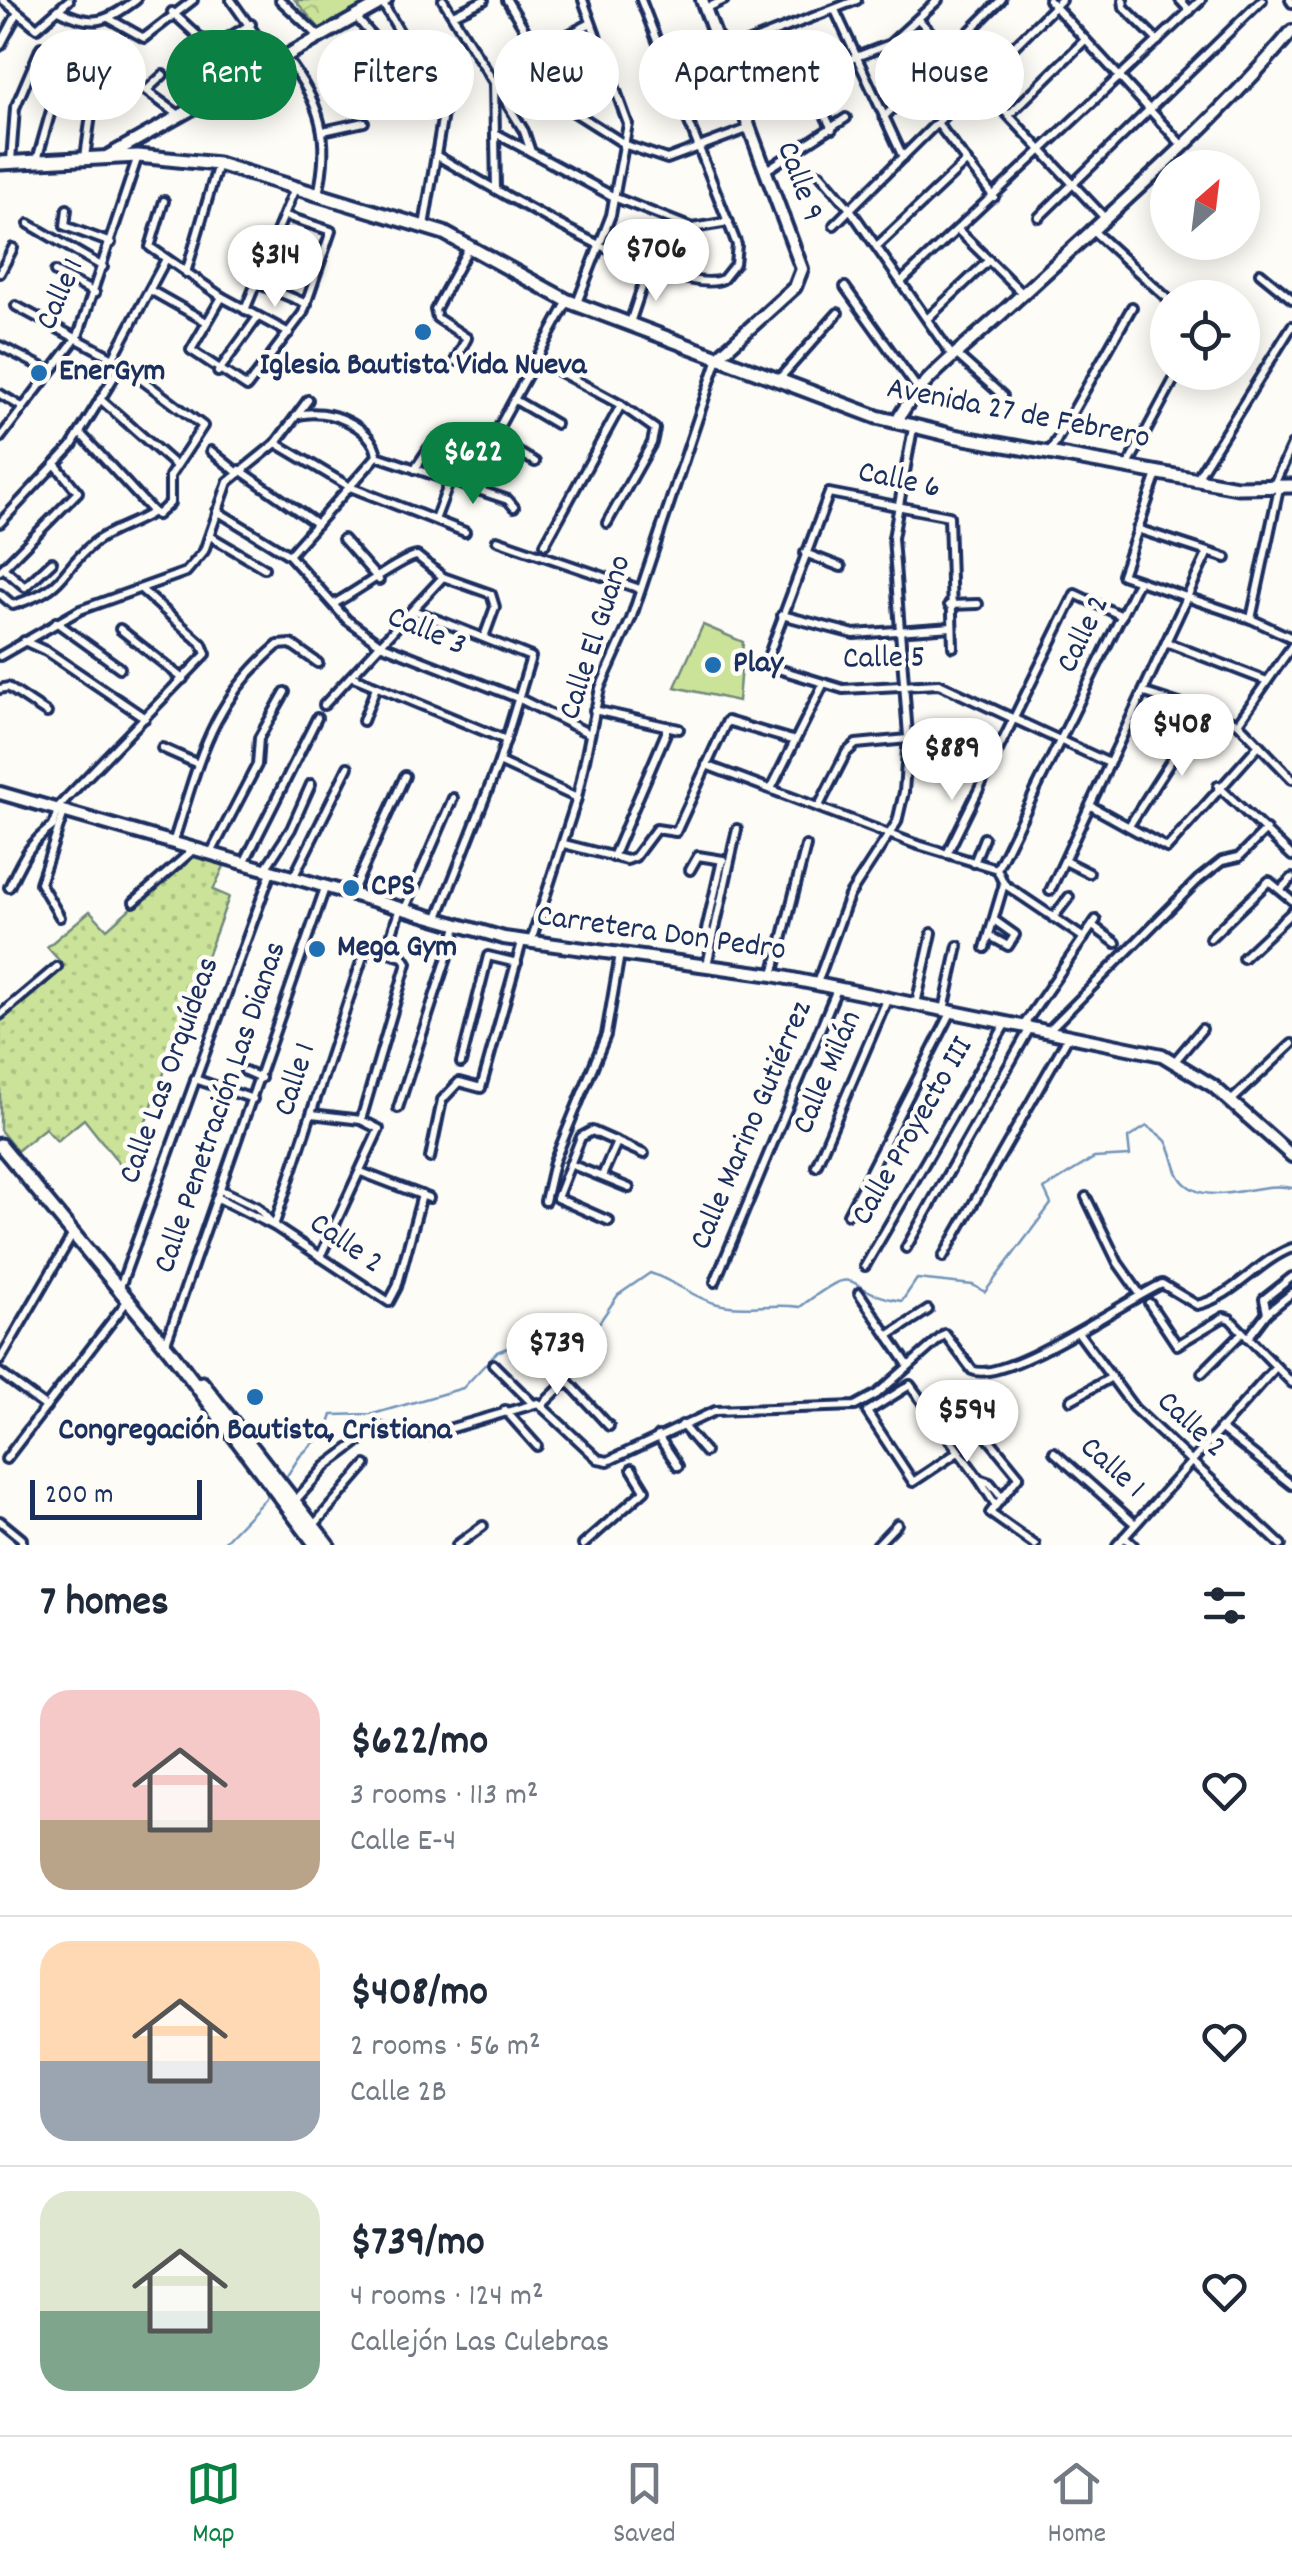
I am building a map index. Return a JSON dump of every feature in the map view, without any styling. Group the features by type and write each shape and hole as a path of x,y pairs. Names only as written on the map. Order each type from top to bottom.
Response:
{"main road":[{"name":"Avenida 27 de Febrero","path":"3,165 138,156 218,164 424,226 470,246 572,302 898,422 1127,467 1281,487"},
{"path":"0,1144 168,1348 182,1358 328,1545"},
{"path":"291,1500 316,1545"}],"street":[{"path":"4,0 37,28 69,0"},
{"path":"59,10 85,23 110,19 136,0"},
{"path":"110,19 144,38 172,12 193,0"},
{"path":"230,0 255,30"},
{"path":"280,0 317,35"},
{"path":"443,0 494,81"},
{"path":"453,16 484,0"},
{"path":"507,0 525,30"},
{"path":"435,520 450,480 493,438 572,302 602,246 616,198 626,144 626,110 583,0"},
{"path":"439,157 602,246 686,280 716,282 729,274 738,256 729,222 641,0"},
{"path":"704,5 724,0"},
{"path":"782,30 857,0"},
{"path":"857,58 890,44 938,0"},
{"path":"969,30 1001,0"},
{"path":"1124,0 1124,7 1158,41"},
{"path":"1180,0 1190,11"},
{"path":"902,281 1201,0"},
{"path":"1039,217 1262,0"},
{"path":"334,30 384,1 444,108 439,157 424,226"},
{"path":"1024,35 1055,2 1182,144"},
{"name":"Calle 9","path":"704,5 713,30"},
{"path":"835,10 875,97"},
{"path":"172,12 212,48 250,24"},
{"path":"0,46 18,14"},
{"path":"356,17 367,30"},
{"path":"918,18 930,30"},
{"path":"578,30 591,23"},
{"path":"1176,150 1290,37"},
{"path":"1024,100 1085,40"},
{"path":"3,165 15,108 30,73"},
{"path":"297,73 323,131 326,156 318,194"},
{"path":"162,75 148,89 166,105"},
{"path":"37,161 49,120"},
{"path":"85,158 90,120"},
{"path":"106,158 170,120"},
{"path":"496,189 497,120"},
{"path":"514,120 531,152"},
{"path":"587,120 626,144 667,159 751,128"},
{"name":"Calle 9","path":"720,355 801,277 800,257 748,120"},
{"path":"828,120 832,129"},
{"path":"768,169 843,120"},
{"path":"885,120 903,157"},
{"path":"834,225 942,120"},
{"path":"1014,120 1103,216"},
{"path":"323,131 364,122"},
{"path":"938,124 994,197"},
{"path":"498,134 616,198 692,228 729,222"},
{"path":"0,135 9,137"},
{"name":"Calle 1","path":"0,438 3,425 78,336 138,156"},
{"path":"878,246 966,161"},
{"path":"186,272 218,164"},
{"path":"898,422 920,392 1150,173"},
{"path":"820,174 850,208 956,357 1004,396"},
{"path":"245,310 296,187"},
{"path":"164,201 150,244 222,297 289,333"},
{"path":"67,209 65,226 111,243"},
{"path":"222,297 190,350 218,372 249,386 307,304 331,231 286,216"},
{"path":"30,224 102,266"},
{"path":"1090,228 1150,283"},
{"path":"958,230 1023,294"},
{"path":"455,361 467,338 437,318 434,310 470,246"},
{"path":"0,273 14,248"},
{"path":"270,253 294,260"},
{"path":"113,358 166,259"},
{"path":"928,318 989,260"},
{"path":"56,272 95,293"},
{"path":"630,324 648,272"},
{"path":"1260,274 1292,299"},
{"path":"257,284 307,304"},
{"path":"845,287 920,392"},
{"path":"150,290 206,321"},
{"path":"16,306 113,358 202,424 170,477 171,501 157,515 80,433"},
{"path":"1050,452 1132,307"},
{"path":"779,379 838,312"},
{"path":"218,372 258,318"},
{"path":"1197,478 1292,326"},
{"path":"0,346 50,371"},
{"name":"Calle El Guano","path":"430,1158 446,1092 459,1082 480,1088 517,963 564,844 594,710 640,588 707,381 720,355"},
{"path":"536,359 621,404 648,421 656,434 607,523"},
{"path":"0,524 80,433 122,364"},
{"path":"1127,467 1168,390"},
{"path":"0,394 22,407"},
{"path":"100,399 176,466"},
{"path":"0,656 56,622 186,572 210,536 217,511 239,471 276,442 308,400"},
{"path":"514,400 556,424"},
{"path":"545,544 621,404"},
{"path":"297,416 316,413 360,426 372,436 376,456"},
{"path":"818,983 849,896 890,835 904,792 908,736 893,556 898,506 914,426"},
{"path":"493,438 535,462"},
{"path":"276,442 350,487 465,532"},
{"path":"1251,618 1292,445"},
{"path":"415,469 429,448"},
{"path":"211,451 317,524"},
{"path":"376,456 508,500 514,506"},
{"path":"289,555 376,456"},
{"path":"52,562 24,587 2,569 78,492 55,464"},
{"path":"1158,471 1122,575 1251,618 1292,638"},
{"name":"Calle 6","path":"805,552 829,493 949,516 953,648"},
{"name":"Calle 3","path":"217,511 289,555 358,630 380,644 520,699 590,734"},
{"path":"0,594 13,605 56,588 98,540 153,512"},
{"path":"1137,529 1226,558"},
{"path":"210,536 264,568"},
{"name":"Calle 3","path":"343,539 378,580"},
{"path":"497,540 640,588"},
{"path":"840,567 805,552 782,616 838,632 952,627"},
{"path":"1050,891 1208,552"},
{"path":"335,604 412,555 430,562 444,577 494,597 484,637"},
{"path":"324,705 444,577"},
{"name":"Calle 2","path":"997,869 1138,582"},
{"path":"10,887 34,837 53,826 59,811 206,650 142,590"},
{"path":"947,854 1075,594 1122,616"},
{"path":"950,604 978,604"},
{"path":"414,610 531,658 499,762 436,922"},
{"name":"Calle 5","path":"782,616 765,665 843,690 903,685 954,688 1110,763"},
{"path":"56,622 120,668"},
{"path":"120,629 183,679"},
{"path":"23,641 48,652 145,718"},
{"path":"173,843 222,704 274,647 290,644 318,663"},
{"path":"1168,644 1266,680"},
{"path":"1238,723 1292,646"},
{"path":"350,676 506,740"},
{"path":"771,790 792,740 823,685"},
{"path":"0,688 8,687 47,714"},
{"path":"363,721 376,688"},
{"path":"211,854 257,766 260,738 285,692"},
{"path":"1145,692 1238,723 1292,779"},
{"path":"594,710 680,729"},
{"path":"1129,826 1202,712"},
{"path":"244,863 318,718"},
{"path":"564,844 634,858 656,829 676,832 726,721 792,740"},
{"path":"613,856 666,734 666,726"},
{"path":"818,806 851,746 908,736 929,737 990,767"},
{"path":"1090,806 1155,845 1167,848 1258,745"},
{"path":"162,748 198,764"},
{"path":"499,762 577,798"},
{"path":"706,766 890,835 997,869 1004,884 1084,938"},
{"path":"293,879 348,767"},
{"path":"350,896 405,776"},
{"name":"Calle Las Orquídeas","path":"119,1288 268,871 311,784"},
{"path":"1218,786 1291,853"},
{"name":"Carretera Don Pedro","path":"0,793 436,922 527,941 818,983 1174,1061 1231,1101 1292,1156"},
{"path":"361,1120 406,960 386,952 453,798"},
{"path":"59,811 40,883 60,917"},
{"path":"707,965 726,861 737,829"},
{"path":"1048,1031 1198,880 1222,861 1239,857 1266,830"},
{"path":"974,862 984,838"},
{"path":"773,975 806,846"},
{"path":"134,902 194,849"},
{"path":"690,870 698,856 726,861"},
{"path":"1065,861 1088,873"},
{"path":"1281,890 1292,878"},
{"path":"1210,938 1270,880 1292,900"},
{"path":"985,948 1004,884"},
{"name":"Calle Penetración Las Dianas","path":"168,1348 324,888"},
{"path":"1053,918 1069,897"},
{"path":"1243,958 1292,912"},
{"path":"990,936 1008,946 1015,935 994,920"},
{"path":"906,1248 1026,1027 1094,923 1116,943"},
{"path":"398,1108 457,926"},
{"path":"916,1006 932,933"},
{"path":"848,1214 948,1012 958,946"},
{"name":"Calle 1","path":"274,1226 366,949 386,952"},
{"path":"609,1221 557,1198 546,1198 554,1162 606,1035 621,953"},
{"path":"461,1063 488,956 517,963"},
{"path":"0,1015 57,967"},
{"name":"Calle Marino Gutiérrez","path":"715,1282 837,989"},
{"name":"Calle Milán","path":"816,1166 887,1000"},
{"name":"Calle Proyecto III","path":"866,1266 1006,1023"},
{"path":"1174,1061 1202,1029"},
{"path":"943,1257 1069,1035"},
{"path":"1231,1101 1292,1044"},
{"path":"1282,1055 1292,1064"},
{"path":"244,1071 261,1078"},
{"path":"195,1079 254,1099"},
{"path":"312,1114 361,1120 379,1129 320,1257"},
{"path":"557,1198 587,1130 644,1154"},
{"path":"569,1132 581,1137"},
{"path":"565,1142 577,1147"},
{"path":"602,1176 617,1142"},
{"path":"570,1164 629,1188"},
{"name":"Calle 2","path":"220,1194 389,1302 426,1197 360,1172"},
{"path":"1086,1197 1118,1263 1140,1294"},
{"path":"0,1360 73,1234"},
{"path":"291,1500 326,1466 378,1426 421,1436 532,1403 542,1404 603,1461 726,1408 786,1411 854,1406 878,1394 945,1334 972,1370 984,1374 1078,1332 1140,1294 1167,1284 1190,1303 1204,1303 1238,1285 1268,1258 1292,1248"},
{"path":"1267,1313 1264,1299 1292,1277"},
{"path":"1202,1373 1292,1293"},
{"path":"859,1294 908,1366"},
{"path":"6,1459 128,1298"},
{"path":"1148,1303 1177,1345 1224,1318 1292,1382"},
{"path":"888,1336 928,1310"},
{"name":"Calle 2","path":"1078,1332 1134,1408 1281,1545"},
{"path":"533,1344 609,1426"},
{"path":"493,1364 532,1403"},
{"path":"1117,1545 1276,1367"},
{"path":"0,1373 46,1407"},
{"path":"1071,1400 1110,1378"},
{"path":"542,1404 567,1381"},
{"path":"958,1452 912,1482 867,1412 910,1385 998,1501"},
{"path":"506,1410 538,1446"},
{"path":"682,1425 705,1452"},
{"path":"1220,1428 1292,1484"},
{"path":"658,1436 678,1466"},
{"path":"988,1438 1020,1476 992,1514 1034,1545"},
{"name":"Calle 1","path":"1054,1452 1135,1524"},
{"path":"314,1525 366,1465"},
{"path":"584,1545 645,1490 632,1469"},
{"path":"0,1521 23,1543"},
{"path":"878,1545 897,1524"},
{"path":"457,1545 483,1526"},
{"path":"1124,1537 1132,1545"},
{"path":"1267,1545 1274,1538"}],"green space":[{"path":"295,0 370,3 321,30"},
{"name":"Play","path":"703,625 743,642 738,701 675,687"},
{"path":"192,854 225,864 213,890 229,897 127,1173 84,1119 57,1141 45,1128 17,1151 0,1130 0,1021 64,966 47,947 90,911 107,929"}],"waterway":[{"path":"283,1482 300,1456 327,1430 332,1415 373,1414 463,1388 497,1352 537,1336 559,1345 588,1339 618,1295 650,1273 708,1301 738,1307 800,1307 844,1280 902,1301 917,1279 973,1285 985,1292 1051,1204 1044,1189 1094,1158 1130,1156 1128,1138 1147,1126 1166,1141 1177,1173 1185,1183 1202,1193 1292,1188"},
{"path":"221,1545 269,1495"}],"place":[{"name":"Iglesia Bautista Vida Nueva","path":"423,332"},
{"name":"EnerGym","path":"39,373"},
{"name":"Play","path":"713,665"},
{"name":"CPS","path":"351,888"},
{"name":"Mega Gym","path":"317,949"},
{"name":"Congregación Bautista, Cristiana","path":"255,1397"}]}
